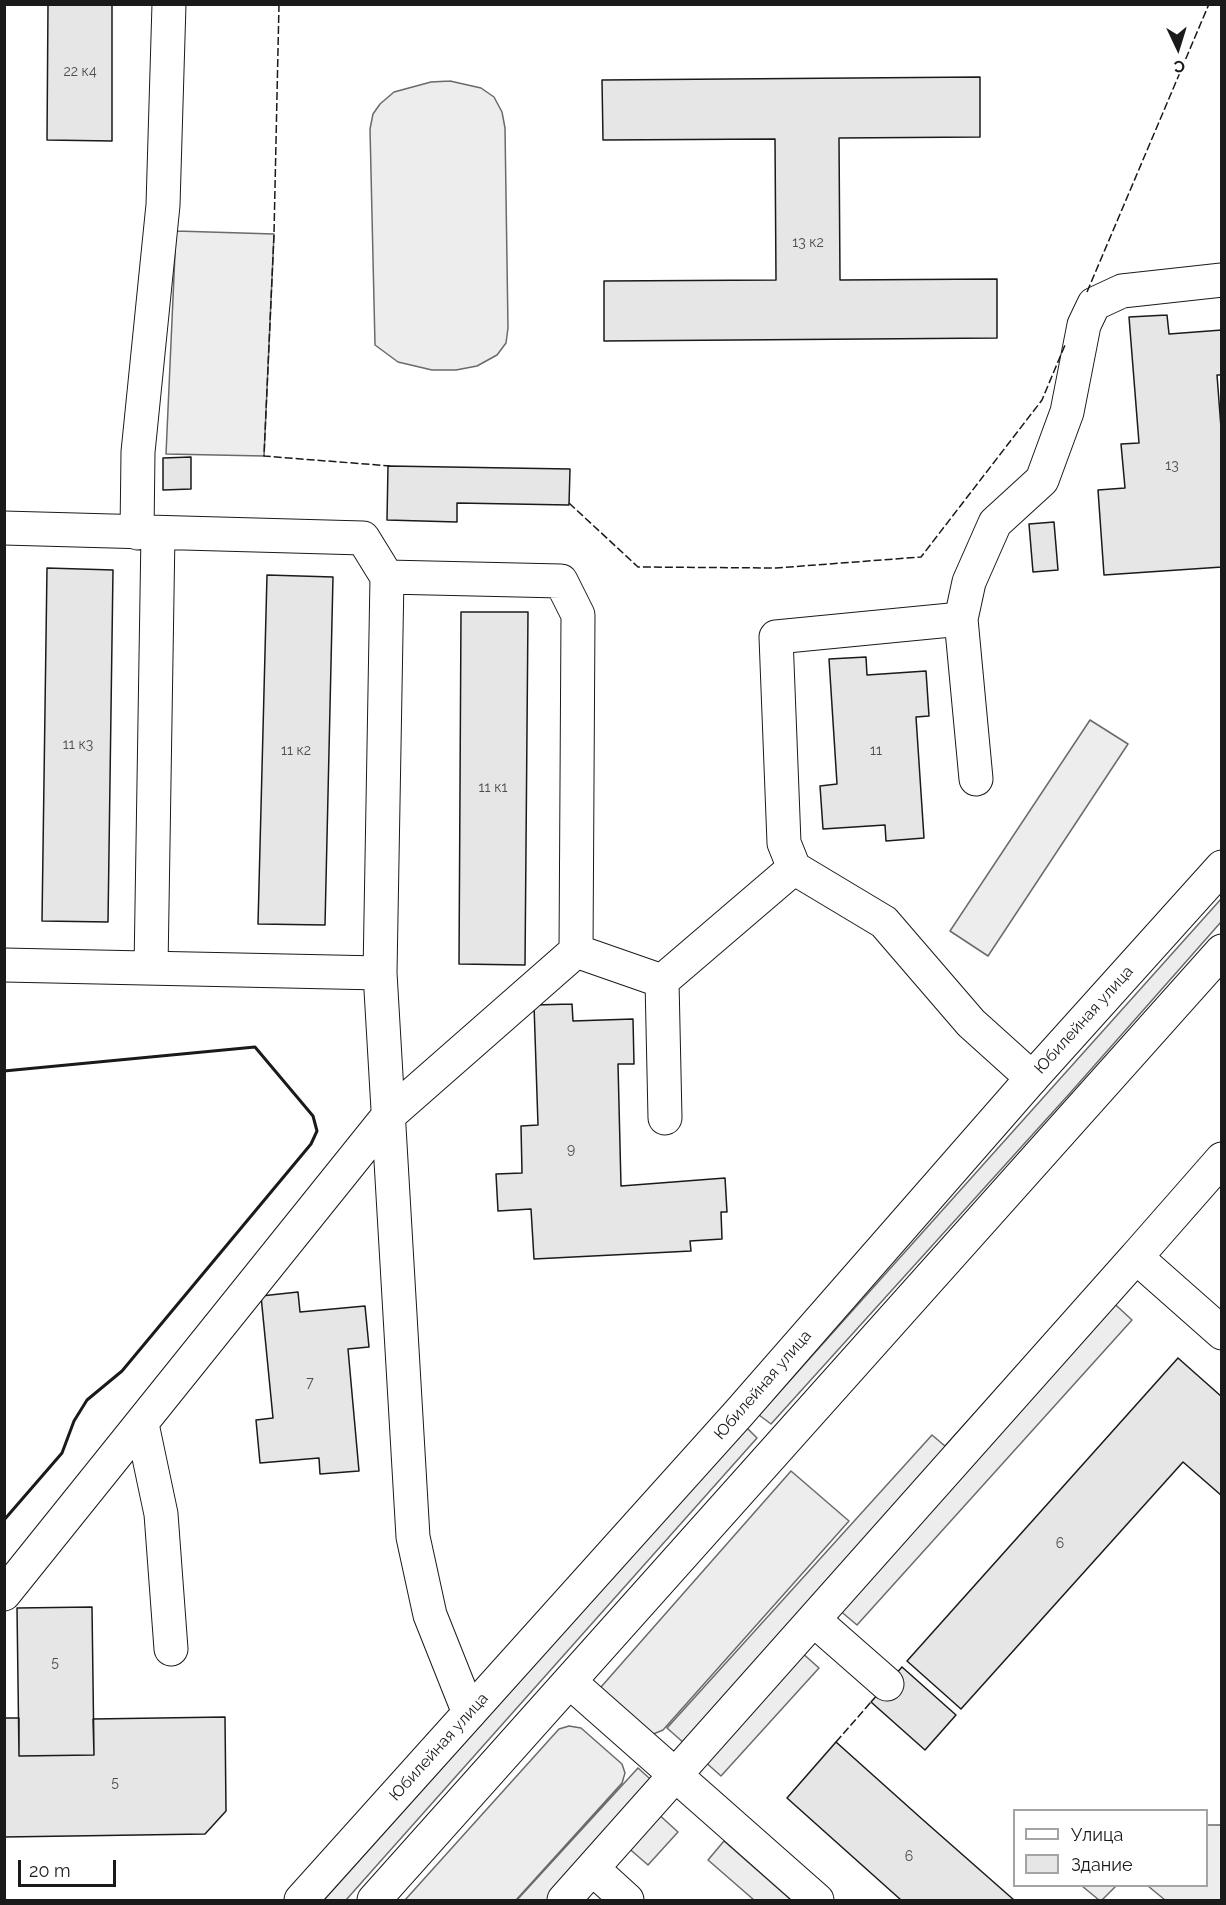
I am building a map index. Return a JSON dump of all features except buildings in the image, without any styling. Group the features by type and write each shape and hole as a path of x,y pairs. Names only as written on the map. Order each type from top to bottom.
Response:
{"main road":[{"path":"152,968 148,533 138,452 163,205 170,4"},
{"path":"976,779 961,619 969,582 995,523 1042,480 1067,412 1084,325 1094,304 1122,291 1221,280"},
{"path":"4,528 363,538 387,577 380,973 413,1537 430,1615 469,1713"},
{"path":"4,1594 388,1116 576,951 578,615 561,581 387,577"},
{"path":"961,619 776,637 784,843 794,868 884,922 971,1023 1032,1078"},
{"name":"Юбилейная улица","path":"301,1900 739,1413 1032,1078 1221,867"},
{"path":"662,981 794,868"},
{"path":"576,951 662,981"},
{"path":"374,1900 1221,951"},
{"path":"4,965 380,973"},
{"path":"662,981 665,1118"},
{"path":"564,1900 1221,1159"},
{"path":"1136,1257 1221,1333"},
{"path":"142,1424 161,1514 171,1649"},
{"path":"814,1620 886,1684"},
{"path":"570,1682 817,1900"},
{"path":"593,1869 627,1900"}],"shaded area":[{"path":"450,81 481,88 494,97 502,112 505,128 508,328 506,343 497,355 477,366 456,370 432,370 398,362 375,345 370,129 373,114 380,104 394,92 431,82"},
{"path":"176,231 274,234 264,456 166,454"},
{"path":"1090,720 1128,744 988,956 950,931"},
{"path":"1221,899 1221,922 1071,1092 771,1424 759,1415"},
{"path":"1092,1283 1132,1320 857,1625 838,1609 800,1651 819,1668 721,1776 667,1728 932,1435 945,1446"},
{"path":"747,1428 757,1438 346,1900 324,1900"},
{"path":"791,1471 849,1521 663,1730 651,1735 602,1698 601,1687"},
{"path":"569,1726 581,1728 622,1764 625,1773 622,1783 516,1900 405,1900 559,1729"},
{"path":"638,1768 669,1796 655,1811 678,1832 648,1865 625,1845 574,1900 517,1900"},
{"path":"1208,1825 1221,1825 1221,1900 1165,1900 1149,1887 1208,1887"},
{"path":"724,1841 791,1900 754,1900 708,1860"},
{"path":"1083,1887 1115,1887 1102,1900"}],"fence":[{"path":"279,4 274,234 264,456 390,466"},
{"path":"1087,292 1209,4"},
{"path":"569,503 638,567 776,568 921,557 1042,400 1065,345"},
{"path":"836,1742 871,1702"}],"wall":[{"path":"4,1071 255,1047 313,1116 317,1131 311,1144 122,1371 87,1400 74,1421 62,1453 4,1520"}]}
